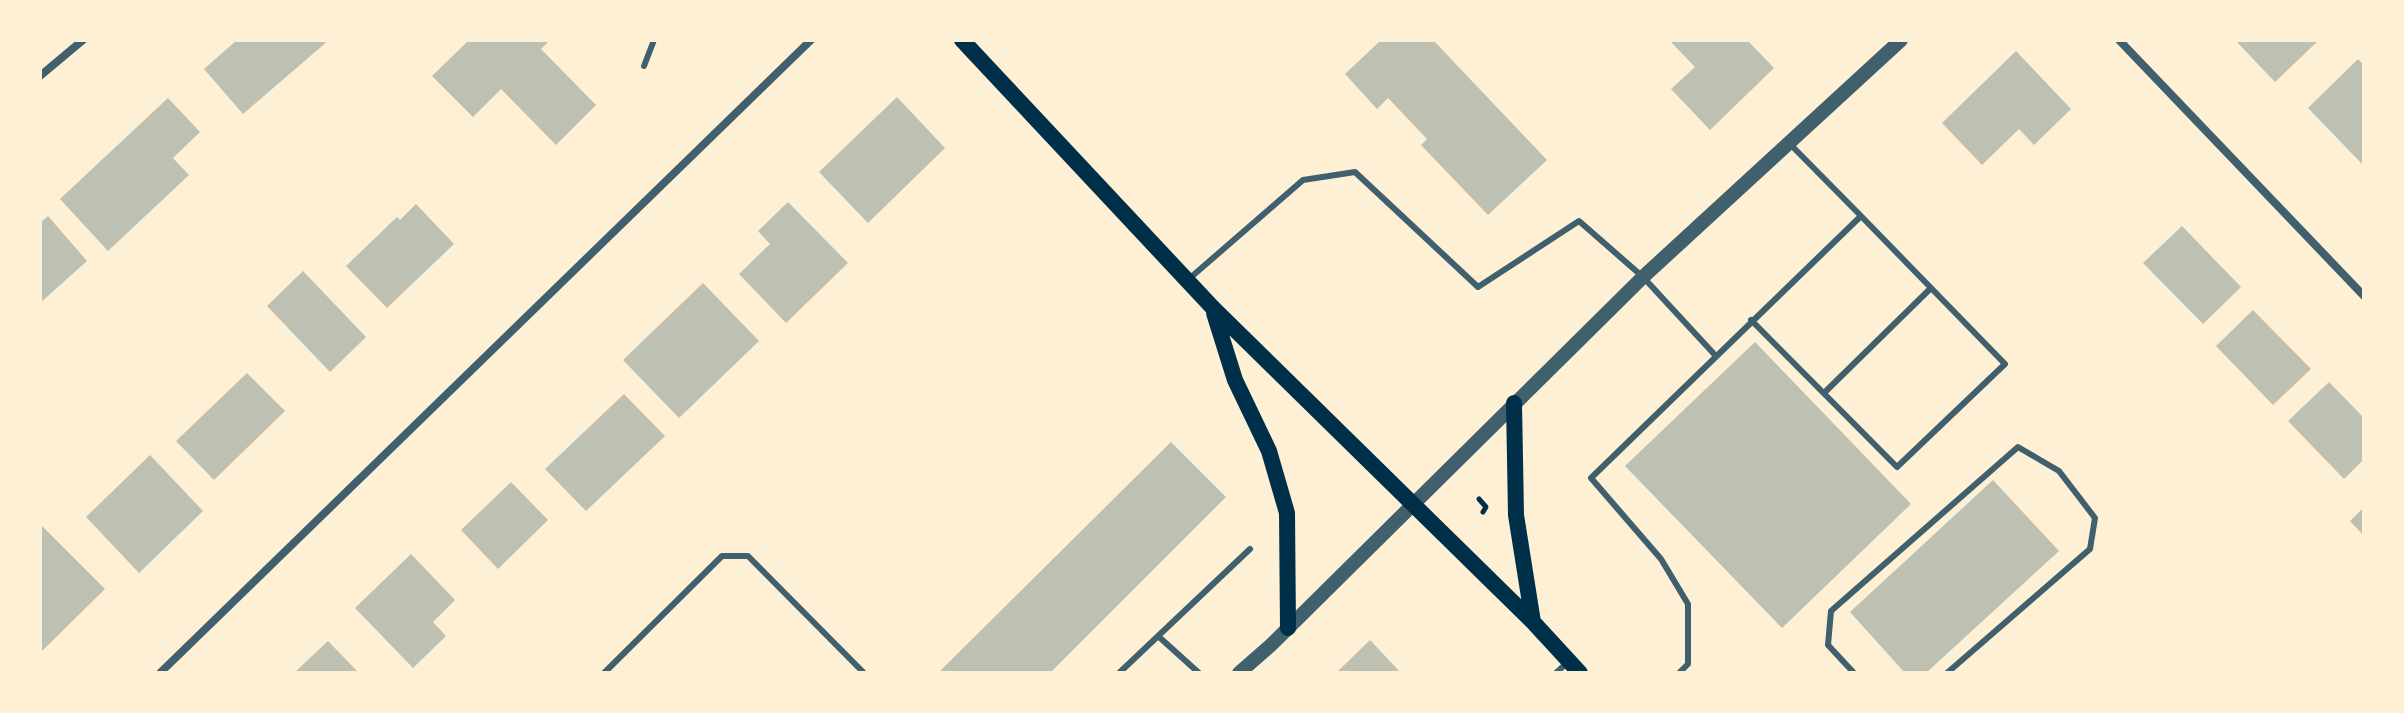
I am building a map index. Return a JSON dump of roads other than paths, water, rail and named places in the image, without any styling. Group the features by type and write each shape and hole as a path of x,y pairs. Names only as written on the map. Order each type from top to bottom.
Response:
{"main road":[{"path":"962,40 1213,308 1575,667"},
{"path":"1213,308 1235,380 1269,451 1285,505 1288,628"},
{"path":"1514,403 1516,515 1533,622"}],"street":[{"path":"40,76 83,40"},
{"path":"160,673 811,40"},
{"path":"1239,673 1643,277 1901,40"},
{"path":"2119,40 2364,296"}],"lane":[{"path":"644,66 654,40"},
{"path":"1751,320 1897,467 2005,364 1788,142"},
{"path":"1187,281 1303,180 1355,172 1478,287 1579,221 1643,277 1715,355"},
{"path":"1679,673 1688,664 1688,604 1661,559 1591,478 1861,216"},
{"path":"1824,393 1931,288"},
{"path":"1854,673 1828,645 1831,611 2018,447 2059,471 2095,518 2090,549 1947,673"},
{"path":"1119,673 1250,549"},
{"path":"604,673 722,556 748,556 864,673"},
{"path":"1158,636 1199,673"},
{"path":"1556,673 1575,667"}]}
